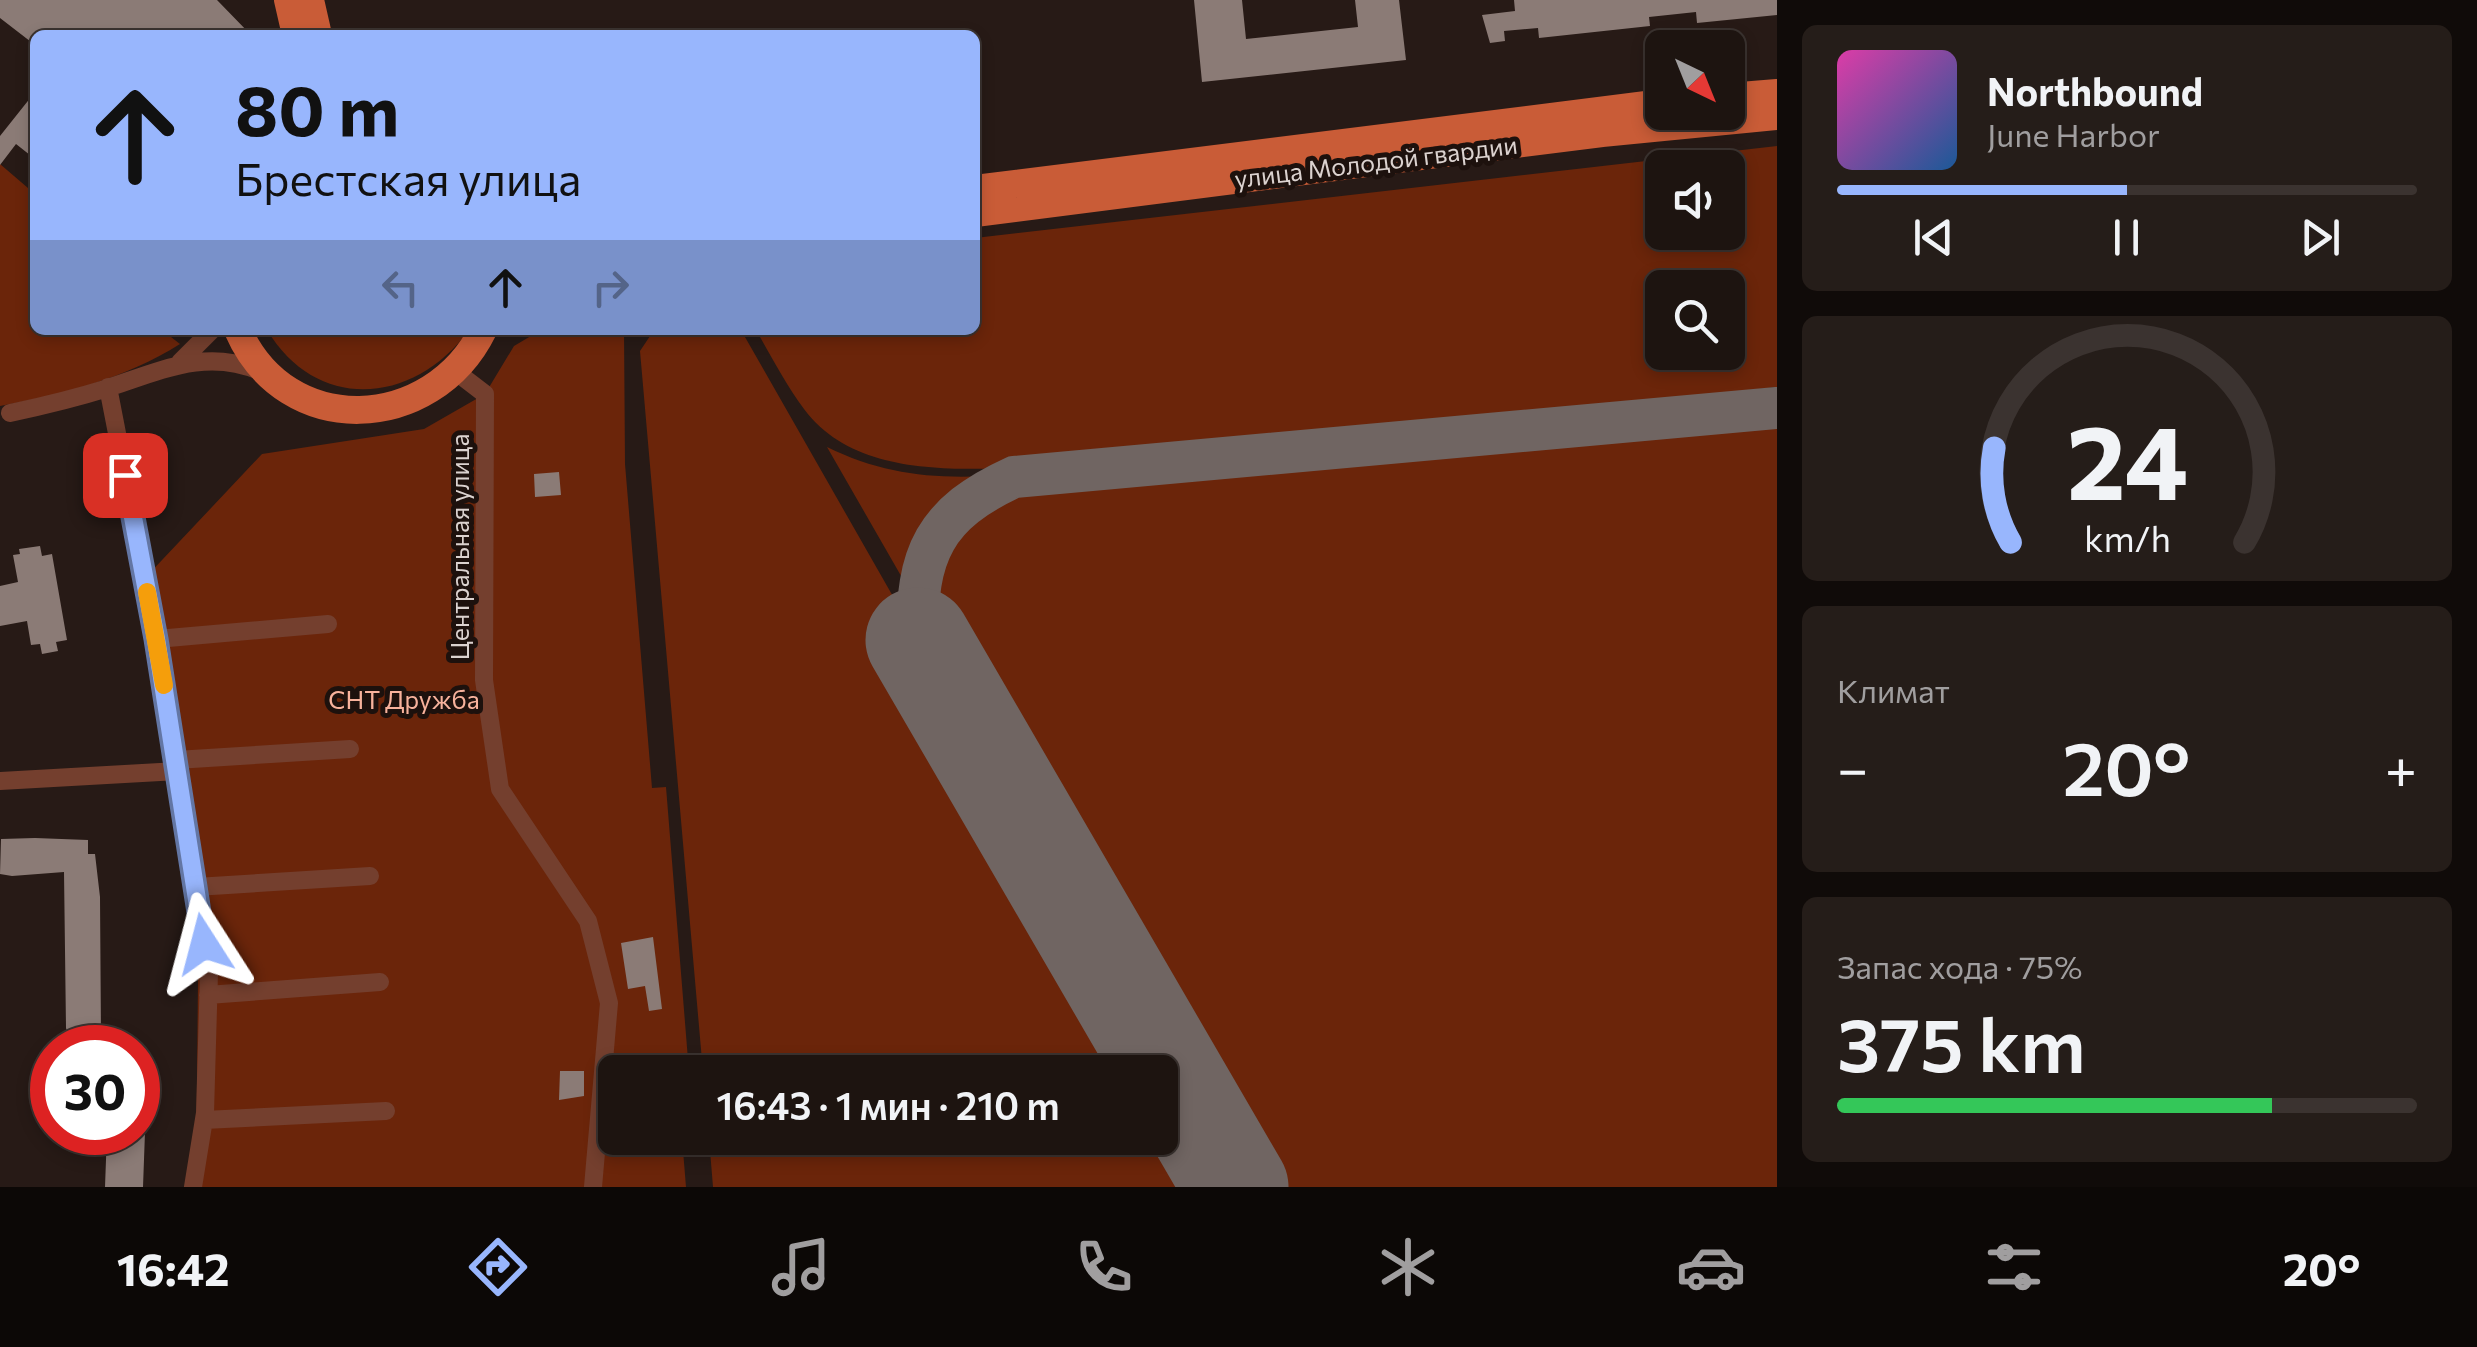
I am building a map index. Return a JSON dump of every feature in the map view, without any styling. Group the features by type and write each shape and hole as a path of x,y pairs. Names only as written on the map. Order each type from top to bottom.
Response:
{"main road":[{"path":"288,0 295,30"},
{"path":"310,0 317,30"},
{"path":"1745,96 1777,93"},
{"name":"улица Молодой гвардии","path":"980,188 1645,105"},
{"name":"улица Молодой гвардии","path":"980,212 1602,133 1777,116"},
{"path":"241,335 272,377 316,403 365,410 414,399 455,371 480,335"}],"street":[{"path":"180,362 207,335"},
{"path":"10,413 108,388 180,362 233,362 272,377"},
{"name":"Центральная улица","path":"455,371 484,394 484,680 500,788 588,921 609,1002 593,1187"},
{"path":"108,388 156,639 209,973 204,1120 193,1187"},
{"path":"156,639 328,624"},
{"path":"0,781 350,749"},
{"path":"196,887 370,876"},
{"path":"208,994 380,982"},
{"path":"204,1120 386,1111"}],"green space":[{"path":"1777,146 1777,387 1018,468 961,469 902,464 874,457 824,430 797,400 759,335 980,335 980,237 1645,161 1645,250 1745,250 1742,150"},
{"path":"0,164 30,190 30,335 168,335 180,344 93,384 0,406"},
{"path":"271,335 465,335 447,355 422,373 395,385 367,389 339,386 312,376 288,357"},
{"name":"СНТ Дружба","path":"533,335 624,335 625,464 652,788 666,787 688,1055 598,1055 598,1155 683,1155 686,1187 196,1187 198,979 146,577 262,454 424,429 485,394 514,346"},
{"path":"651,335 744,335 1155,1055 702,1055 640,351"},
{"path":"1777,422 1777,1187 1254,1187 942,647 929,616 924,576 938,540 965,511 1018,488"},
{"path":"827,447 866,463 905,472 987,476 955,499 933,522 918,550 908,588"},
{"path":"1178,1096 1230,1187 713,1187 710,1155 1178,1155"}],"building":[{"path":"0,0 217,0 246,30 30,30 30,41 0,18"},
{"path":"1194,0 1242,0 1246,39 1358,27 1355,0 1399,0 1406,60 1202,82"},
{"path":"1514,0 1777,0 1777,15 1697,23 1696,12 1649,17 1650,26 1539,38 1538,28 1504,31 1505,41 1490,43 1482,15 1515,11"},
{"path":"30,98 30,155 16,144 0,165 0,136"},
{"path":"559,472 561,495 535,497 534,474"},
{"path":"40,546 42,556 52,554 67,640 56,642 58,651 42,654 40,644 31,645 27,621 0,626 0,586 18,582 13,555 20,554 19,549"},
{"path":"1,839 88,840 88,854 95,854 100,897 101,1025 66,1025 64,872 0,874"},
{"path":"653,937 662,1009 649,1011 645,986 628,989 621,943"},
{"path":"560,1071 584,1071 584,1096 559,1100"},
{"path":"106,1155 144,1155 143,1187 105,1187"}],"taxiway":[{"path":"918,640 921,583 935,540 965,506 1014,477 1777,408"}],"runway":[{"path":"918,640 1236,1187"}],"slow traffic":[{"path":"147,592 164,685"}],"route":[{"path":"125,475 173,737 204,944"}]}
